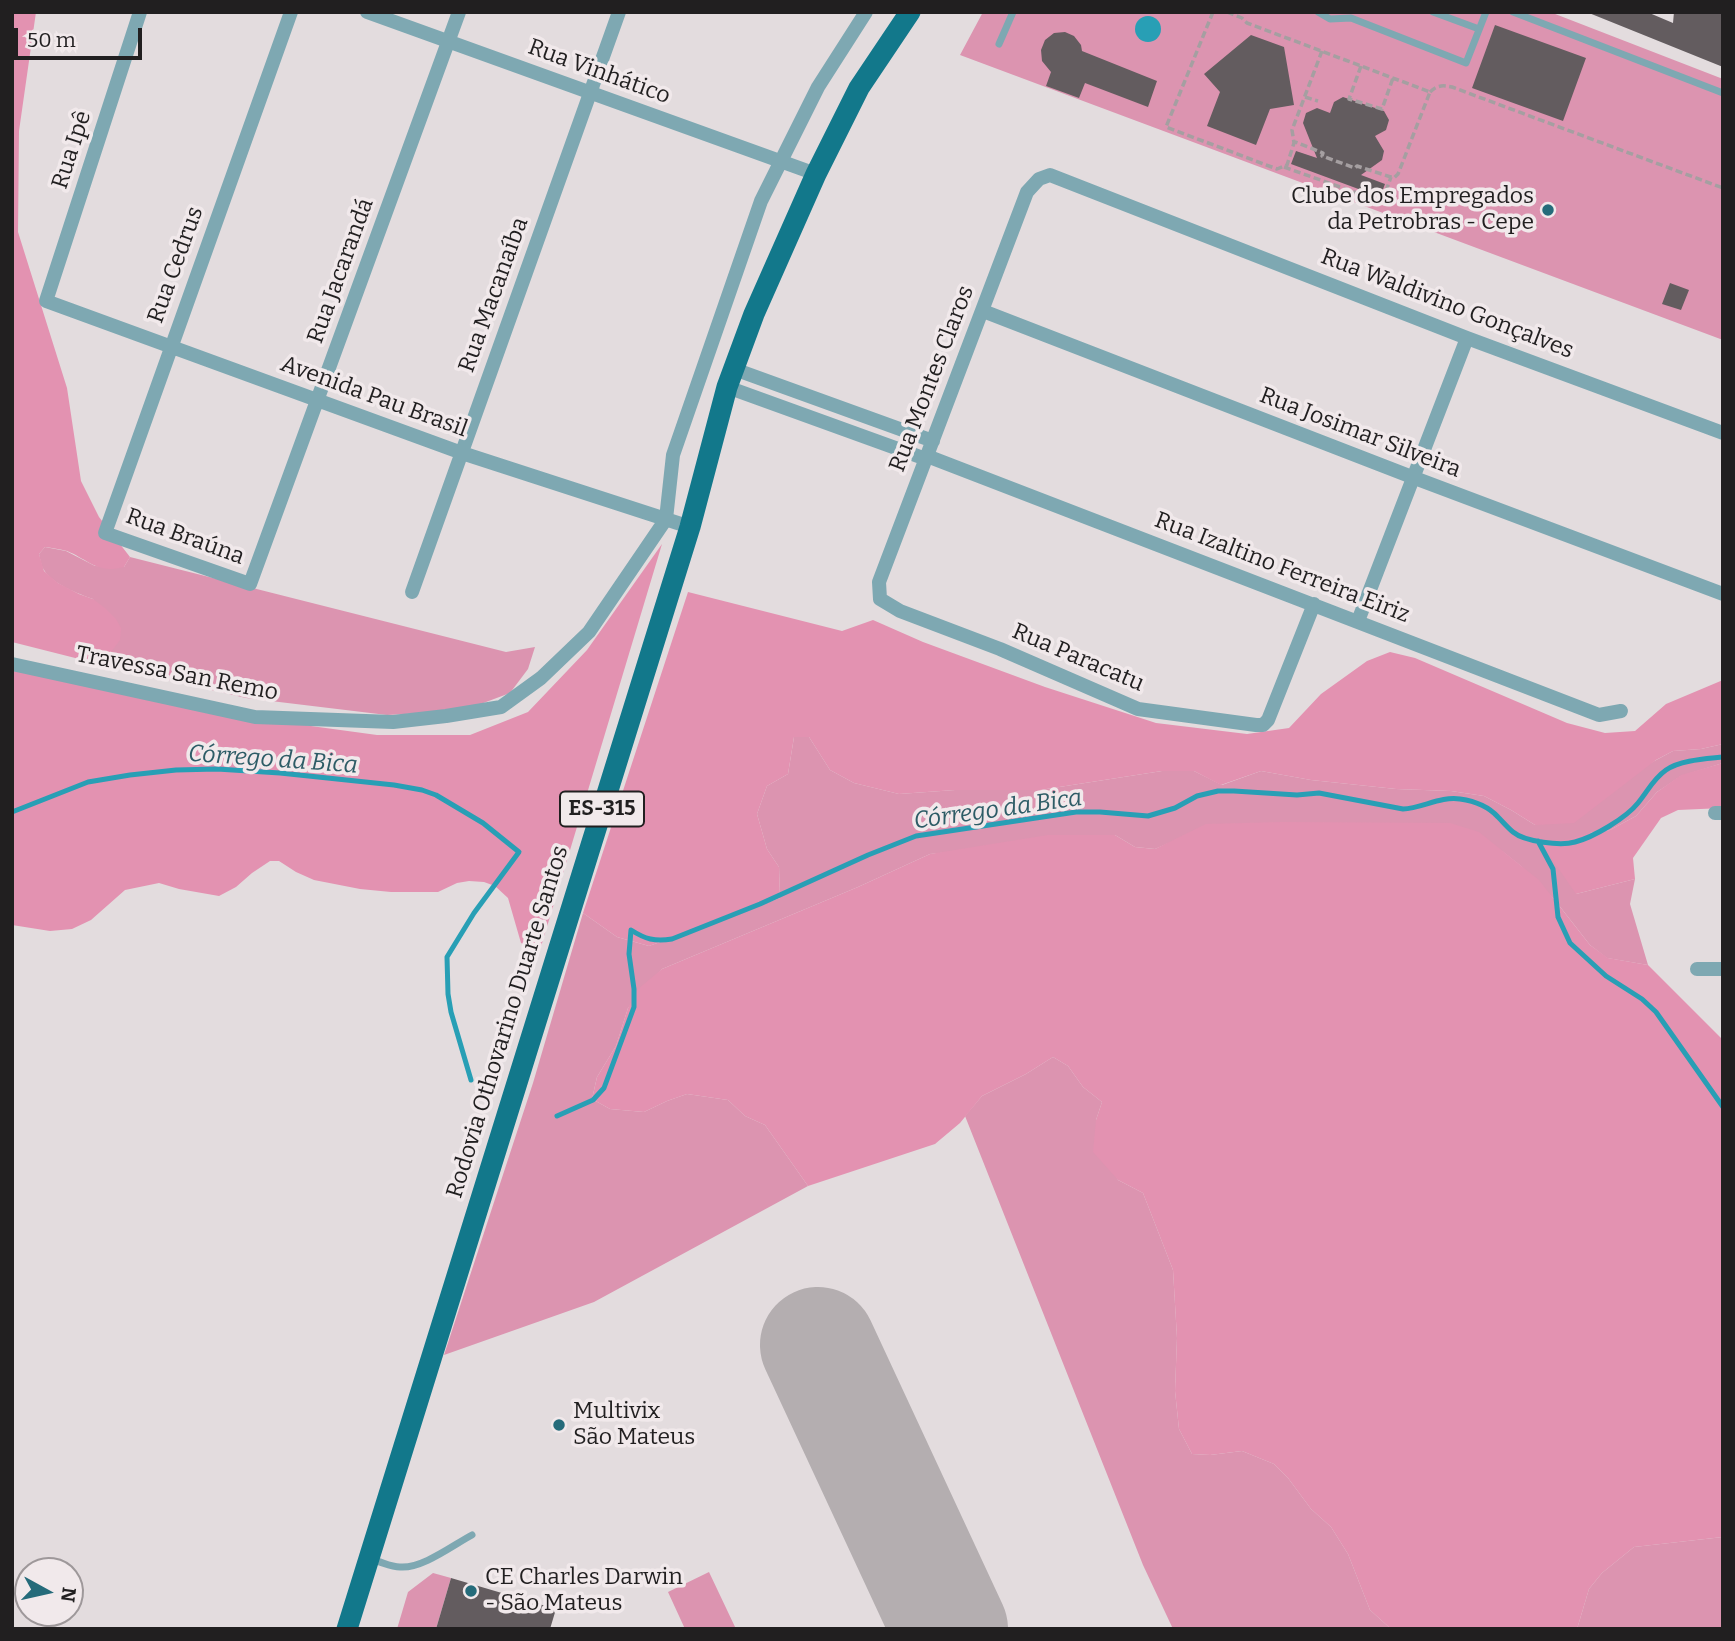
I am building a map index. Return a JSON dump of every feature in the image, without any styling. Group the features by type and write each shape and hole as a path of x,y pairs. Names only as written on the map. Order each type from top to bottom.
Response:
{"main road":[{"name":"Rodovia Othovarino Duarte Santos","path":"347,1629 690,527 731,378 754,314 816,174 859,88 910,12"}],"street":[{"name":"Rua Ipê","path":"47,301 140,12"},
{"name":"Rua Cedrus","path":"105,533 291,12"},
{"name":"Rua Vinhático","path":"367,12 816,174"},
{"name":"Rua Jacarandá","path":"250,584 459,12"},
{"name":"Rua Macanaíba","path":"412,592 619,12"},
{"path":"666,519 673,455 761,201 818,87 866,12"},
{"name":"Rua Waldivino Gonçalves","path":"1039,179 1050,175 1467,338 1723,433"},
{"name":"Rua Montes Claros","path":"880,599 879,582 1027,192 1039,179"},
{"name":"Avenida Pau Brasil","path":"47,301 462,453 690,527"},
{"name":"Rua Josimar Silveira","path":"983,310 1412,477 1723,594"},
{"path":"1358,621 1467,338"},
{"path":"731,378 933,441"},
{"name":"Rua Izaltino Ferreira Eiriz","path":"731,378 927,457 1599,715 1621,711"},
{"name":"Travessa San Remo","path":"12,664 254,717 393,722 500,707 541,678 589,632 666,519"},
{"name":"Rua Braúna","path":"105,533 250,584"},
{"name":"Rua Paracatu","path":"880,599 900,611 1000,649 1138,709 1256,726 1263,725 1268,720 1314,604"},
{"path":"1697,969 1723,969"}],"lane":[{"path":"999,44 1013,12"},
{"path":"1318,12 1330,19 1351,18 1466,63 1486,12"},
{"path":"1433,12 1479,29"},
{"path":"1514,12 1723,93"},
{"path":"369,1559 400,1567 414,1566 472,1535"}],"path":[{"path":"1213,12 1166,127 1277,169 1287,165 1293,141 1292,131 1322,51"},
{"path":"1227,12 1247,23 1430,92"},
{"path":"1361,66 1349,99 1382,109 1393,78"},
{"path":"1293,141 1323,153 1322,156 1394,178 1398,174 1430,92 1445,85 1723,188"},
{"path":"1305,97 1318,101"},
{"path":"1284,167 1382,202 1391,177"}],"shaded area":[{"path":"12,12 36,12 19,131 18,232 67,388 81,481 99,517 130,557 124,567 107,569 67,551 45,547 39,554 44,571 58,583 93,599 116,619 121,628 120,640 108,656 91,662 12,642"},
{"name":"Clube dos Empregados da Petrobras - Cepe","path":"983,12 1550,12 1723,79 1723,340 960,55"},
{"path":"662,544 540,950 521,943 508,898 495,886 484,882 457,883 438,892 360,889 314,880 279,861 270,861 236,887 219,896 159,883 125,890 91,920 72,929 50,931 12,925 12,664 311,726 377,735 470,735 528,712 587,650"},
{"path":"45,547 66,551 95,566 124,567 130,557 506,652 535,647 528,669 510,693 462,711 387,715 246,698 91,662 109,656 93,599 66,588 48,575 39,554"},
{"path":"688,592 842,631 873,620 923,642 1045,687 1156,723 1247,734 1289,728 1321,694 1367,661 1390,652 1415,658 1567,723 1605,733 1635,731 1666,704 1723,680 1723,744 1673,751 1656,760 1574,823 1535,825 1484,796 1311,780 1261,771 1221,785 1194,771 1162,771 1040,790 955,790 899,794 854,783 830,770 809,737 794,737 788,774 767,786 757,814 767,849 779,867 780,898 649,946 617,937 583,913"},
{"path":"794,737 809,737 830,770 854,783 899,794 955,790 1040,790 1162,771 1194,771 1222,785 1261,771 1311,780 1484,796 1535,825 1673,751 1723,744 1723,763 1681,776 1657,792 1636,816 1610,830 1590,833 1576,894 1635,879 1630,904 1648,965 1607,958 1590,945 1554,899 1502,851 1178,839 1155,849 1135,847 1115,835 930,854 662,969 628,1008 616,1046 597,1077 592,1099 610,1109 644,1112 687,1094 728,1100 745,1116 765,1125 808,1186 594,1302 444,1355 533,1083 583,913 617,937 649,946 780,898 779,867 767,849 757,814 767,786 788,774"},
{"path":"1723,763 1723,808 1678,810 1661,818 1633,858 1635,879 1576,894 1543,846 1610,830 1636,816 1657,792 1681,775"},
{"path":"1450,823 1479,832 1539,880 1590,945 1608,958 1648,965 1723,1040 1723,1537 1634,1547 1602,1573 1589,1589 1577,1629 1391,1629 1370,1610 1348,1554 1331,1527 1311,1509 1274,1464 1242,1451 1192,1454 1179,1429 1175,1391 1177,1338 1173,1270 1143,1193 1118,1180 1093,1152 1096,1120 1102,1102 1083,1087 1068,1066 1053,1057 982,1096 960,1123 935,1144 808,1186 765,1125 745,1116 728,1100 687,1094 644,1112 610,1109 592,1099 597,1077 616,1046 628,1008 638,989 662,969 930,854 1048,835 1115,835 1135,847 1155,849 1206,824"},
{"path":"1053,1057 1068,1066 1083,1087 1102,1102 1096,1120 1118,1180 1143,1193 1173,1270 1177,1338 1175,1391 1179,1429 1192,1454 1242,1451 1274,1464 1311,1509 1331,1527 1348,1554 1370,1610 1391,1629 1173,1629 1143,1565 965,1116 982,1096"},
{"path":"1723,1537 1723,1629 1577,1629 1589,1589 1602,1573 1634,1547"},
{"path":"709,1572 736,1629 685,1629 668,1592"},
{"path":"433,1573 451,1578 436,1629 397,1629 408,1592"}],"water":[{"path":"1148,16 1157,20 1161,29 1157,38 1148,42 1139,38 1135,29 1139,20"}],"building":[{"path":"1647,12 1673,23 1674,12 1723,12 1723,67 1589,13"},
{"path":"1495,25 1586,58 1563,121 1472,88"},
{"path":"1065,32 1074,36 1082,51 1157,81 1148,107 1085,83 1079,98 1046,86 1051,72 1042,61 1041,50 1045,40 1054,33"},
{"path":"1251,35 1284,47 1294,105 1270,109 1256,145 1207,126 1220,92 1204,74"},
{"path":"1343,97 1384,111 1389,120 1386,130 1375,136 1384,151 1382,160 1361,175 1385,184 1380,197 1291,164 1296,151 1317,158 1303,123 1306,113 1317,108 1330,113 1334,102"},
{"path":"1670,283 1689,290 1681,310 1662,304"},
{"path":"451,1578 556,1609 550,1629 436,1629"}],"waterway":[{"name":"Córrego da Bica","path":"557,1116 593,1100 604,1088 634,1007 629,954 631,930 650,939 672,939 916,836 1076,812 1148,816 1175,808 1197,796 1218,791 1234,791 1297,795 1319,793 1403,809 1446,799 1460,799 1490,810 1519,835 1561,844 1591,836 1626,815 1666,770 1686,762 1723,757"},
{"name":"Córrego da Bica","path":"12,812 88,782 176,770 217,769 280,773 394,785 436,795 483,823 519,852 474,913 447,957 451,1012 471,1080"},
{"path":"1538,841 1553,869 1558,917 1570,943 1606,976 1642,999 1656,1012 1723,1107"}],"runway":[{"path":"818,1345 950,1629"}],"place":[{"name":"Clube dos Empregados da Petrobras - Cepe","path":"1548,210"},
{"name":"Multivix São Mateus","path":"559,1425"},
{"name":"CE Charles Darwin - São Mateus","path":"471,1591"}]}
